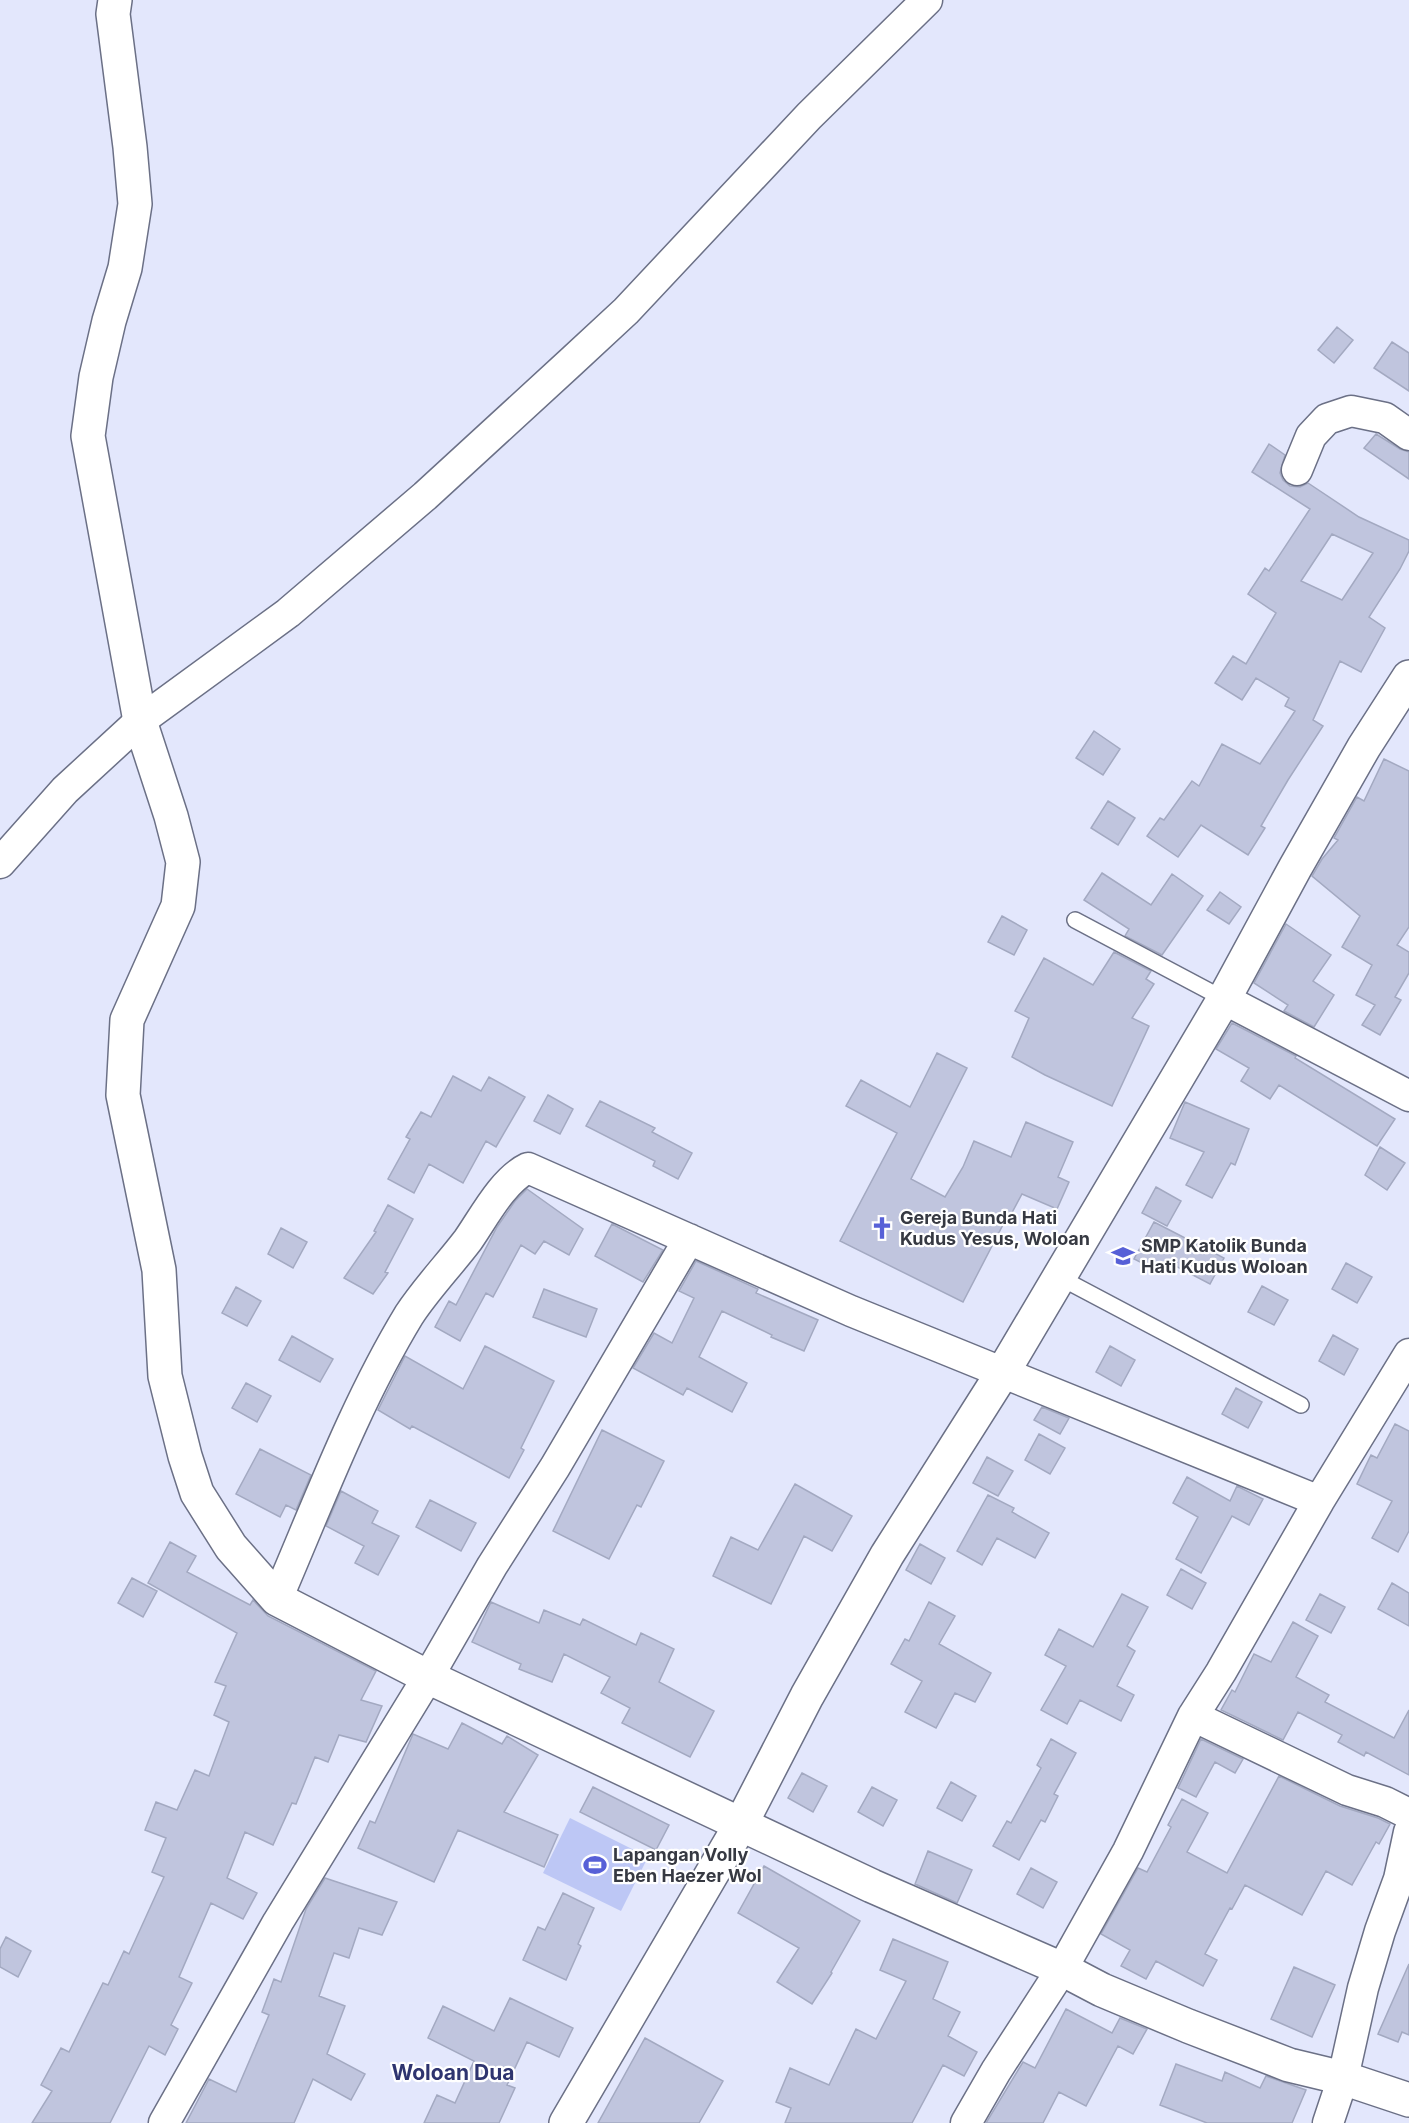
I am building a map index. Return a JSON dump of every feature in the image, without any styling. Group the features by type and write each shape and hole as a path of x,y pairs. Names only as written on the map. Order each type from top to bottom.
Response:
{"street":[{"path":"115,0 113,14 135,204 125,268 109,321 96,377 88,436 140,721 171,816 183,862 178,906 128,1020 123,1095 159,1270 165,1376 185,1456 197,1493 231,1547 277,1599 428,1677 872,1886 1062,1969 1102,1990 1289,2065 1343,2078 1409,2100"},
{"path":"0,863 65,790 140,721 288,613 434,488 626,311 809,116 927,0"},
{"path":"1297,470 1311,436 1327,419 1351,411 1385,418 1409,435"},
{"path":"566,2123 741,1824 807,1696 887,1555 1003,1372 1224,999 1294,868 1364,747 1409,677"},
{"path":"1224,999 1409,1096"},
{"path":"277,1599 342,1448 372,1384 410,1314 454,1259 505,1187 517,1173 528,1168 851,1311 1319,1501"},
{"path":"164,2123 278,1922 428,1677 492,1566 555,1467 689,1239"},
{"path":"966,2123 996,2071 1062,1969 1128,1851 1193,1716 1221,1672 1319,1501 1409,1354"},
{"path":"1193,1716 1347,1790 1385,1802 1409,1815"},
{"path":"1328,2123 1343,2078 1363,1988 1380,1930 1399,1879 1409,1832"}],"lane":[{"path":"1075,920 1224,999"},
{"path":"1059,1277 1301,1405"}],"shaded area":[{"name":"Lapangan Volly Eben Haezer Wol","path":"570,1818 648,1857 621,1911 543,1873"}],"building":[{"path":"1337,327 1353,340 1334,363 1318,350"},
{"path":"1392,342 1409,353 1409,391 1374,368"},
{"path":"1376,434 1409,452 1409,479 1364,448"},
{"path":"1269,444 1285,455 1280,473 1283,480 1290,486 1300,487 1308,483 1359,517 1409,540 1409,551 1369,617 1385,628 1361,672 1340,661 1313,720 1323,726 1261,826 1265,828 1248,855 1201,825 1178,857 1147,836 1160,818 1164,820 1192,781 1199,786 1222,744 1260,764 1295,711 1285,706 1289,698 1256,678 1242,700 1215,683 1233,656 1246,664 1276,613 1248,594 1265,568 1269,571 1310,509 1252,472","holes":["1332,534 1373,553 1342,600 1301,581"]},
{"path":"1094,731 1120,749 1103,775 1076,758"},
{"path":"1384,759 1409,771 1409,927 1397,945 1409,952 1409,973 1395,997 1401,1000 1380,1035 1362,1025 1375,1005 1356,995 1372,965 1342,947 1360,916 1312,876 1322,859 1338,840 1334,838 1357,797 1364,801"},
{"path":"1108,801 1135,818 1118,845 1091,828"},
{"path":"1102,873 1151,905 1172,874 1203,896 1162,955 1125,936 1129,929 1084,900"},
{"path":"1220,892 1241,907 1229,924 1207,910"},
{"path":"1002,916 1027,930 1014,955 988,942"},
{"path":"1286,924 1331,955 1313,981 1334,995 1314,1027 1284,1011 1288,1005 1254,983"},
{"path":"1114,952 1151,971 1146,979 1154,984 1132,1018 1149,1026 1112,1106 1012,1057 1029,1018 1015,1011 1044,958 1093,985"},
{"path":"1232,1023 1296,1056 1295,1058 1395,1119 1377,1146 1279,1085 1270,1099 1241,1081 1249,1068 1216,1049"},
{"path":"937,1053 967,1068 911,1179 945,1197 963,1167 974,1141 1011,1157 1026,1122 1073,1142 1058,1177 1069,1182 1057,1209 1022,1194 1008,1220 1006,1219 963,1302 840,1241 897,1133 846,1106 861,1080 910,1107"},
{"path":"453,1076 481,1091 489,1077 525,1097 496,1147 486,1141 463,1183 429,1164 414,1193 388,1179 410,1139 406,1137 421,1112 431,1117"},
{"path":"548,1095 573,1109 560,1134 534,1121"},
{"path":"600,1101 655,1128 652,1132 692,1153 678,1179 653,1166 655,1161 586,1126"},
{"path":"1185,1102 1249,1129 1235,1165 1231,1163 1212,1198 1186,1185 1204,1152 1170,1138"},
{"path":"1380,1147 1405,1163 1387,1190 1365,1175"},
{"path":"1156,1187 1181,1201 1167,1226 1142,1213"},
{"path":"527,1189 583,1229 569,1255 544,1241 535,1254 521,1245 493,1297 486,1293 460,1341 435,1327 449,1301 456,1305 497,1227 515,1201"},
{"path":"388,1205 413,1219 385,1272 388,1273 373,1294 344,1278 376,1232 374,1231"},
{"path":"1154,1222 1224,1258 1210,1284 1166,1261 1160,1272 1134,1259"},
{"path":"612,1224 663,1250 643,1282 595,1256"},
{"path":"281,1228 307,1242 293,1268 268,1254"},
{"path":"696,1261 758,1289 756,1293 818,1320 804,1351 771,1337 772,1335 722,1311 699,1357 747,1383 732,1412 687,1388 683,1395 633,1368 654,1333 672,1343 694,1298 679,1291"},
{"path":"1346,1263 1372,1277 1357,1303 1332,1289"},
{"path":"1262,1286 1288,1300 1274,1325 1248,1312"},
{"path":"236,1287 261,1301 247,1326 222,1313"},
{"path":"544,1289 597,1309 586,1337 533,1317"},
{"path":"1333,1335 1358,1349 1344,1375 1319,1361"},
{"path":"292,1336 333,1359 320,1382 279,1360"},
{"path":"485,1346 554,1381 521,1448 524,1450 509,1478 412,1426 410,1429 378,1410 405,1356 463,1389"},
{"path":"1110,1346 1135,1360 1121,1386 1096,1372"},
{"path":"246,1383 271,1396 257,1422 232,1408"},
{"path":"1236,1388 1262,1402 1248,1428 1222,1414"},
{"path":"1042,1407 1069,1418 1060,1434 1034,1420"},
{"path":"1395,1424 1409,1431 1409,1531 1398,1552 1372,1538 1392,1501 1357,1484 1371,1455 1377,1458"},
{"path":"602,1430 664,1461 641,1507 637,1505 609,1559 553,1531"},
{"path":"1039,1434 1065,1448 1050,1474 1025,1460"},
{"path":"260,1449 311,1475 296,1510 286,1505 280,1517 236,1494"},
{"path":"987,1457 1013,1471 998,1496 973,1483"},
{"path":"1187,1477 1230,1501 1237,1486 1263,1499 1249,1525 1232,1516 1201,1573 1176,1559 1198,1517 1173,1503"},
{"path":"795,1484 852,1516 832,1551 804,1536 771,1604 713,1576 731,1537 758,1550"},
{"path":"341,1491 378,1511 372,1523 399,1536 378,1575 355,1563 364,1546 326,1526"},
{"path":"988,1495 1014,1508 1012,1512 1049,1533 1035,1558 997,1538 982,1565 957,1551"},
{"path":"430,1500 476,1523 461,1551 416,1527"},
{"path":"170,1542 196,1556 187,1572 250,1605 253,1600 268,1616 376,1671 361,1700 382,1706 366,1742 339,1735 328,1762 315,1757 296,1804 292,1803 273,1845 245,1832 227,1878 257,1893 243,1919 211,1903 179,1977 192,1983 171,2025 178,2029 165,2055 149,2046 110,2123 32,2123 52,2091 41,2085 61,2048 69,2052 103,1983 108,1985 124,1951 129,1954 164,1877 152,1872 166,1838 145,1830 156,1802 177,1810 195,1770 209,1776 229,1722 214,1715 226,1686 215,1682 237,1633 148,1583"},
{"path":"920,1544 945,1558 931,1584 906,1570"},
{"path":"1181,1569 1206,1583 1192,1609 1167,1595"},
{"path":"132,1578 157,1591 143,1617 118,1603"},
{"path":"1392,1583 1409,1593 1409,1626 1378,1609"},
{"path":"1122,1594 1148,1607 1127,1646 1135,1651 1117,1686 1134,1695 1121,1721 1080,1700 1067,1724 1041,1710 1066,1666 1045,1655 1059,1629 1093,1647"},
{"path":"1320,1594 1345,1607 1331,1633 1306,1620"},
{"path":"491,1602 539,1623 544,1610 580,1625 583,1619 636,1645 641,1633 674,1649 659,1682 714,1711 690,1757 622,1723 630,1708 601,1693 610,1677 564,1654 552,1682 519,1669 521,1664 472,1642"},
{"path":"929,1602 955,1616 939,1644 991,1673 975,1702 955,1693 936,1728 905,1712 922,1681 891,1664 905,1639 909,1641"},
{"path":"1293,1622 1318,1636 1296,1677 1329,1695 1325,1702 1394,1738 1409,1710 1409,1775 1366,1752 1364,1756 1338,1742 1342,1735 1298,1712 1283,1740 1221,1710 1232,1690 1235,1692 1254,1654 1271,1662"},
{"path":"462,1723 502,1744 507,1736 538,1755 504,1812 558,1835 544,1867 458,1830 434,1882 358,1848 370,1821 375,1823 413,1734 448,1749"},
{"path":"1051,1739 1076,1753 1054,1794 1058,1796 1045,1822 1041,1820 1019,1860 993,1846 1007,1821 1011,1823 1041,1768 1037,1765"},
{"path":"1201,1739 1243,1759 1235,1773 1215,1762 1196,1797 1178,1788"},
{"path":"802,1773 827,1786 813,1812 788,1798"},
{"path":"1279,1776 1340,1806 1390,1824 1379,1844 1376,1842 1352,1885 1326,1871 1302,1915 1245,1885 1205,1954 1217,1960 1203,1986 1156,1961 1146,1979 1121,1966 1130,1950 1101,1934 1138,1868 1147,1872 1171,1827 1168,1825 1182,1799 1208,1813 1187,1852 1227,1873"},
{"path":"951,1782 976,1796 962,1821 937,1808"},
{"path":"593,1787 669,1825 656,1850 580,1812"},
{"path":"872,1787 897,1800 883,1826 858,1812"},
{"path":"928,1851 972,1870 957,1903 915,1884"},
{"path":"764,1866 860,1921 812,2004 777,1982 799,1948 738,1913"},
{"path":"1031,1868 1057,1882 1043,1908 1017,1894"},
{"path":"325,1878 397,1902 382,1935 359,1928 349,1958 334,1953 319,1996 345,2006 327,2054 365,2074 351,2100 313,2079 294,2123 186,2123 209,2079 236,2092 269,2015 262,2012 274,1979 281,1982 306,1909"},
{"path":"563,1893 594,1908 578,1944 581,1946 566,1980 523,1960 538,1927 545,1930"},
{"path":"6,1937 31,1951 18,1977 0,1967 0,1949"},
{"path":"893,1939 948,1962 933,1999 960,2012 948,2036 977,2052 964,2076 943,2065 912,2123 785,2123 791,2108 776,2102 790,2068 829,2085 856,2029 876,2039 906,1981 880,1970"},
{"path":"1409,1964 1409,2035 1402,2032 1398,2042 1378,2034"},
{"path":"1294,1967 1335,1985 1312,2037 1271,2019"},
{"path":"510,1998 573,2028 559,2057 527,2042 507,2085 515,2088 499,2123 424,2123 437,2095 455,2103 474,2061 428,2038 443,2006 494,2031"},
{"path":"1066,2009 1112,2033 1120,2018 1147,2029 1133,2054 1118,2046 1086,2106 1059,2092 1043,2123 986,2123 1023,2062 1035,2068"},
{"path":"645,2038 723,2081 699,2123 598,2123"},
{"path":"1176,2064 1222,2081 1225,2072 1260,2088 1266,2076 1306,2090 1292,2123 1207,2123 1160,2105"}],"place":[{"name":"Gereja Bunda Hati Kudus Yesus, Woloan","path":"882,1228"},
{"name":"SMP Katolik Bunda Hati Kudus Woloan","path":"1123,1256"},
{"name":"Lapangan Volly Eben Haezer Wol","path":"595,1865"}],"district":[{"name":"Woloan Dua","path":"453,2073"}]}
